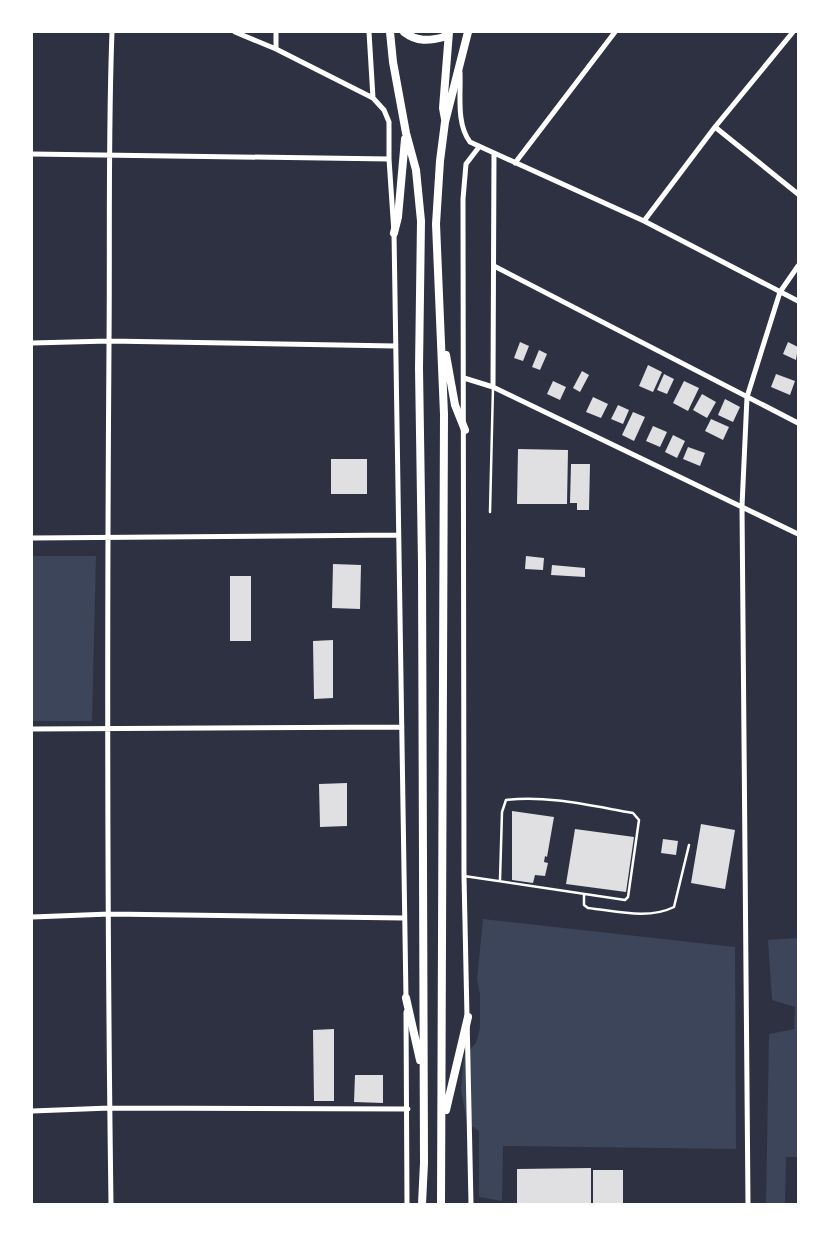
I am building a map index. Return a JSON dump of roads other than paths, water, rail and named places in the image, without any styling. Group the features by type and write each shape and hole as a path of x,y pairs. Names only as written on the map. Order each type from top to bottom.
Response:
{"main road":[{"path":"390,32 406,132 416,170 421,221 419,368 422,564 422,1205"},
{"path":"404,32 411,37 429,41 444,37 448,32"},
{"path":"445,122 443,107 448,32"},
{"path":"441,1205 444,414 436,224 445,122 468,32"},
{"path":"394,233 406,132"},
{"path":"440,323 455,405 465,430"},
{"path":"406,998 423,1076"},
{"path":"442,1126 468,1017"}],"street":[{"path":"111,1205 107,536 108,153 112,32"},
{"path":"235,32 276,49 373,98 384,110 389,122 394,233 408,1109 407,1205"},
{"path":"276,32 276,49"},
{"path":"369,32 373,98"},
{"path":"515,163 615,32"},
{"path":"644,221 715,127 793,32"},
{"path":"460,68 461,125 470,142 644,221 799,301"},
{"path":"715,127 799,194"},
{"path":"471,1205 464,876 464,181 466,164 479,146"},
{"path":"493,387 494,153"},
{"path":"32,154 389,159"},
{"path":"494,266 799,423"},
{"path":"748,1205 742,506 747,397 780,292 799,266"},
{"path":"32,343 109,341 395,346"},
{"path":"464,378 493,387 799,534"},
{"path":"32,538 398,535"},
{"path":"32,729 402,727"},
{"path":"32,917 110,914 404,918"},
{"path":"32,1111 110,1108 408,1109"}],"lane":[{"path":"490,512 493,387"},
{"path":"464,876 625,900 628,897 639,820 633,813 568,802 506,800 502,812 500,880"},
{"path":"584,894 584,905 588,908 650,915 663,913 674,907 690,845"}]}
